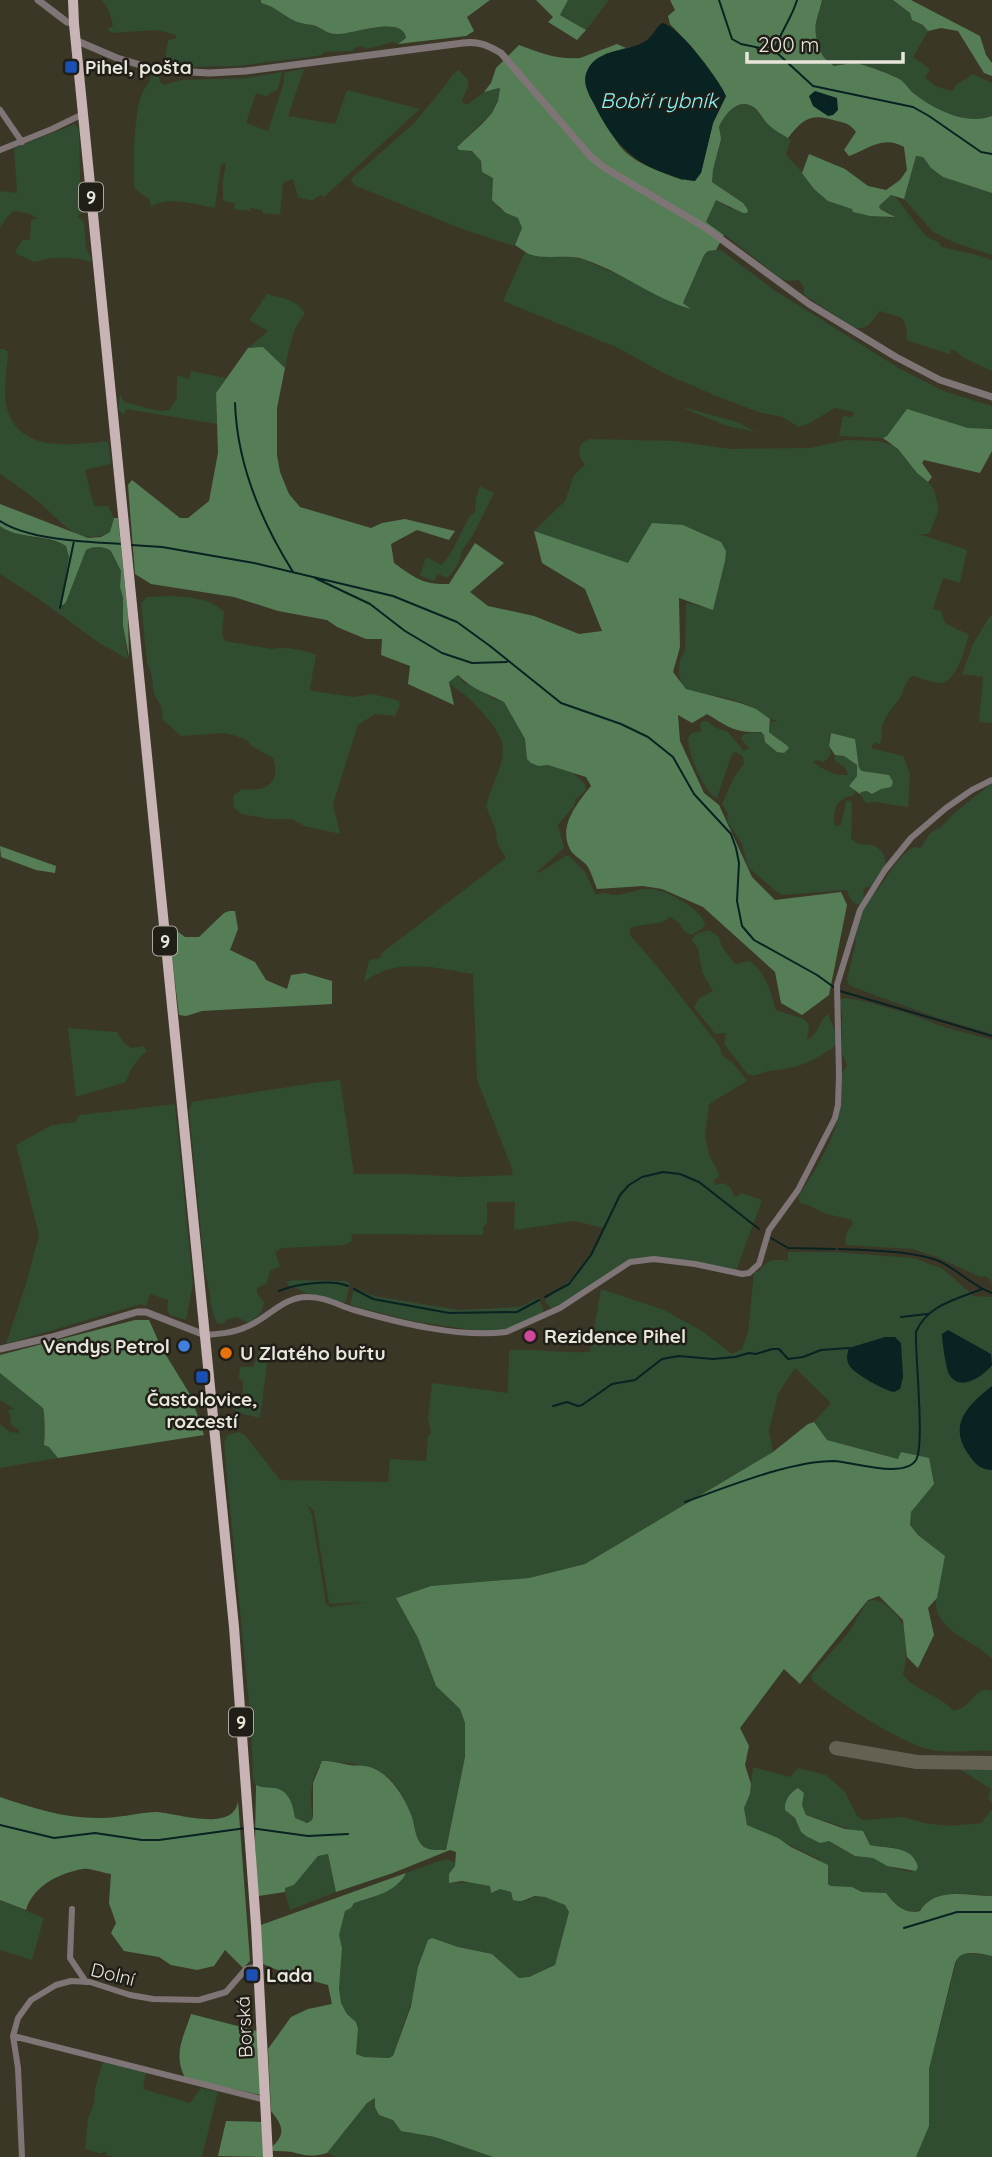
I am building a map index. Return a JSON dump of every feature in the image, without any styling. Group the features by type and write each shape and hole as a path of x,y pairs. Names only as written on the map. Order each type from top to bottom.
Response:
{"main road":[{"name":"9","path":"73,0 205,1335"},
{"name":"Borská","path":"205,1335 234,1627 254,1895 268,2157"}],"street":[{"path":"38,0 67,22 74,24"},
{"path":"75,40 117,58 147,67 209,73 246,71 475,42 486,44 501,52 591,157 605,168 706,228 809,304 875,345 940,380 992,397"},
{"path":"0,110 22,142"},
{"path":"0,150 83,114"},
{"path":"0,1349 137,1312 146,1312 205,1335 230,1333 248,1327 291,1300 303,1296 325,1299 350,1309 409,1323 466,1333 498,1333 561,1308 630,1262 654,1259 695,1264 735,1274 749,1273 759,1264 769,1230 797,1190 835,1118 839,1075 837,985 860,910 911,838 946,808 992,780"},
{"path":"72,1909 70,1958 86,1982"},
{"name":"Dolní","path":"13,2036 18,2018 31,2000 60,1983 86,1982 142,1997 174,2001 199,2000 226,1992 246,1969 258,1966"},
{"path":"22,2157 18,2068 13,2036 265,2100"}],"green space":[{"path":"102,0 261,0 261,3 271,5 296,21 335,34 399,27 404,30 406,38 398,44 393,42 366,49 362,46 352,51 324,52 310,57 236,66 164,65 168,40 175,39 176,35 157,30 112,33 107,29 113,26 109,11"},
{"path":"261,0 490,0 467,17 474,31 466,36 398,44 406,38 403,31 396,27 376,27 333,34 295,21 261,3"},
{"path":"536,0 568,0 560,15 586,30 577,40 548,22 553,17"},
{"path":"568,0 609,0 586,30 560,15"},
{"path":"670,0 822,0 816,22 816,37 825,59 834,66 855,63 892,76 901,80 920,98 950,114 971,119 992,116 992,193 943,177 931,168 923,157 916,156 904,199 891,195 879,206 895,217 853,212 852,209 828,201 814,189 802,173 809,154 845,169 868,186 886,190 900,180 907,170 904,147 889,142 882,143 849,156 844,150 856,132 848,124 815,117 804,121 788,138 772,128 756,109 744,104 729,111 719,127 721,139 712,182 743,203 748,210 743,213 716,200 706,222 724,235 716,250 708,251 704,255 683,303 691,309 583,259 541,257 527,253 515,245 522,228 518,218 506,213 492,200 493,178 482,172 481,161 472,151 459,150 457,147 492,113 498,101 499,88 484,92 491,83 496,68 519,45 564,58 580,58 617,44 626,48 605,54 589,95 617,142 630,156 646,166 682,180 701,173 713,123 726,96 691,46 670,24 668,16 675,10"},
{"path":"822,0 893,0 928,31 913,57 930,69 925,78 937,87 953,91 956,85 973,74 992,83 992,116 971,119 950,114 920,98 892,75 855,63 834,66 825,59 816,37 816,22"},
{"path":"893,0 911,0 980,36 986,55 992,63 992,76 984,73 958,31 941,28 928,31 923,25 912,20 910,13"},
{"path":"304,69 288,116 335,124 347,90 420,109 324,197 320,195 312,201 298,197 293,179 283,183 280,215 250,208 250,211 234,209 235,203 223,201 226,163 221,164 215,208 174,201 158,203 151,207 149,199 135,189 136,120 141,96 151,75 159,77 164,85 181,80 246,78 282,72 278,89 266,96 256,93 246,123 268,131 285,72"},
{"path":"459,70 468,80 462,100 464,104 484,92 497,87 500,89 492,113 457,147 480,158 481,166 493,178 493,191 499,208 518,218 522,228 514,246 462,229 354,185 351,181 413,124"},
{"path":"743,104 753,107 771,127 791,140 787,156 807,177 814,189 854,212 892,218 890,213 879,206 891,195 895,196 927,237 942,247 992,260 992,371 964,358 954,350 949,354 909,341 902,318 880,311 867,326 855,328 804,295 804,288 799,280 780,278 706,222 716,200 732,209 743,203 712,182 719,148 719,127 727,110"},
{"path":"75,124 79,130 81,213 77,217 84,221 86,247 92,260 90,262 62,258 34,262 15,253 22,240 30,240 31,220 38,218 14,211 0,228 0,191 17,193 14,148"},
{"path":"916,156 923,157 931,168 943,177 992,193 992,255 933,232 904,199"},
{"path":"721,250 774,290 897,367 943,391 992,406 992,429 968,428 921,415 883,438 839,436 843,416 854,415 853,412 835,408 799,427 782,417 758,412 714,395 663,373 618,348 503,301 526,252 583,259 683,304 704,255 708,251"},
{"path":"267,294 293,302 305,314 294,332 285,368 263,347 248,348 268,331 249,320"},
{"path":"263,347 285,368 277,408 277,455 280,472 289,494 300,507 371,528 405,519 455,531 449,540 417,530 391,544 394,563 420,580 449,584 475,543 504,563 470,592 488,606 534,616 579,634 602,631 585,589 542,563 534,531 628,563 652,523 683,525 721,542 726,551 725,561 713,610 679,598 680,647 673,672 686,689 756,709 770,719 769,732 789,748 784,753 777,752 765,742 761,732 738,730 707,714 692,723 678,715 680,741 704,793 719,805 752,877 775,900 841,892 847,905 829,995 802,1015 781,1003 775,972 703,907 662,889 643,886 597,889 588,867 571,850 566,830 571,814 591,786 586,777 548,765 538,766 531,763 527,759 525,739 504,702 474,687 458,675 449,682 454,705 408,684 410,666 381,655 382,639 366,639 327,620 278,611 234,597 151,584 135,574 128,485 132,480 180,518 188,518 209,501 218,453 216,393 248,348"},
{"path":"0,349 8,352 5,390 8,412 15,425 25,434 50,443 108,441 111,464 85,470 94,506 108,506 114,518 110,532 89,537 72,531 35,499 0,474"},
{"path":"191,371 226,378 216,393 217,424 126,409 123,415 118,409 120,394 124,402 159,411 169,410 177,398 177,375 189,379"},
{"path":"679,406 737,422 756,432 727,426"},
{"path":"907,409 968,428 992,429 992,451 980,473 924,460 922,463 932,477 928,482 917,473 898,449 883,438"},
{"path":"590,439 675,441 730,449 809,448 847,440 878,441 895,446 917,473 931,485 939,510 929,534 919,534 967,550 960,583 943,578 933,609 941,611 945,623 969,635 956,671 946,681 937,683 912,676 910,678 883,723 880,744 872,745 872,748 904,757 910,775 908,807 866,803 861,792 872,794 887,788 889,775 862,771 859,768 854,739 830,733 831,754 824,762 813,762 838,775 848,775 845,768 834,760 835,755 844,756 857,765 857,776 850,786 856,792 836,806 835,826 841,825 846,801 849,800 852,803 851,838 859,844 876,846 885,858 883,871 871,887 863,889 864,897 860,905 853,902 847,890 783,895 778,893 748,867 742,844 728,822 727,812 722,804 734,777 744,764 743,756 735,752 732,754 717,798 705,786 693,762 688,739 691,733 701,731 700,724 703,721 728,732 744,751 749,748 741,739 743,735 751,733 764,735 765,742 787,744 775,739 769,732 771,722 778,721 747,705 686,689 680,680 680,659 685,650 686,603 713,609 725,561 721,542 683,525 628,564 534,531 565,501 574,475 585,465 580,458 580,447"},
{"path":"480,486 494,493 473,535 461,552 455,569 448,578 438,574 434,581 420,576 426,557 442,565 452,551 469,517 475,512"},
{"path":"0,504 88,538 101,537 110,532 114,518 118,518 128,615 129,657 123,626 121,571 111,551 99,547 86,550 63,605 61,604 69,557 66,546 0,526"},
{"path":"0,526 66,546 69,557 61,601 69,594 86,550 99,547 111,551 121,571 123,626 128,659 99,643 0,574"},
{"path":"147,597 199,599 219,607 224,612 222,633 225,641 272,649 294,649 316,655 310,689 312,691 354,697 373,694 399,701 395,716 375,714 358,725 333,804 340,834 304,826 292,819 269,819 241,814 234,807 233,796 242,789 258,789 270,784 275,774 273,758 246,740 224,733 181,736 163,720 147,663 141,603"},
{"path":"990,616 992,723 979,722 983,677 962,674 973,644"},
{"path":"458,675 464,683 504,702 525,739 527,756 573,773 585,784 586,790 576,799 574,806 558,825 564,848 537,872 569,856 585,872 596,895 657,890 690,906 705,924 691,935 670,917 663,922 631,927 629,934 720,1047 724,1057 732,1062 747,1081 709,1105 705,1135 709,1155 719,1174 714,1180 715,1185 724,1183 736,1197 741,1193 762,1200 736,1271 631,1260 621,1264 558,1308 551,1308 545,1302 546,1299 565,1285 581,1268 594,1250 603,1228 575,1221 514,1230 515,1202 487,1202 487,1223 483,1227 483,1235 352,1234 351,1242 344,1245 282,1248 275,1252 280,1267 270,1270 267,1283 257,1288 257,1293 264,1302 261,1313 251,1322 237,1317 222,1324 217,1323 205,1273 189,1111 192,1102 340,1080 354,1174 463,1177 513,1175 477,1080 473,974 431,967 403,967 376,974 364,982 369,960 380,958 388,948 506,858 497,843 496,831 486,806 501,763 502,741 482,712 449,682"},
{"path":"831,733 855,739 859,768 862,771 889,775 893,782 891,787 872,794 867,791 860,794 849,786 857,776 857,765 844,756 835,755 829,746"},
{"path":"992,783 992,1034 874,995 849,985 847,979 861,914 893,867 909,850 914,847 921,848 930,833 941,827"},
{"path":"0,846 56,866 55,873 36,870 1,857"},
{"path":"229,911 235,911 238,929 230,950 255,962 266,980 287,989 291,975 305,973 332,981 332,1004 202,1011 186,1016 179,1015 169,932 177,931 185,937 199,937"},
{"path":"709,930 718,936 735,964 749,961 759,970 775,1009 808,1023 807,1040 814,1035 828,1014 835,1034 834,1047 803,1064 748,1075 724,1044 726,1033 715,1034 694,1007 700,998 713,991 702,972 698,948 691,940 696,934"},
{"path":"843,998 904,1012 944,1027 992,1040 992,1282 986,1276 980,1277 937,1257 911,1249 846,1245 845,1236 853,1225 852,1220 823,1213 800,1203 798,1197 828,1146 839,1114 840,1082 847,1066 842,1053 842,1012 838,1001"},
{"path":"68,1028 117,1032 131,1048 144,1046 147,1051 134,1065 126,1082 76,1097"},
{"path":"175,1104 193,1284 186,1320 170,1315 167,1311 168,1300 150,1294 146,1306 141,1304 6,1344 39,1235 16,1145 52,1125 75,1122 80,1115"},
{"path":"788,1252 834,1252 913,1258 943,1269 974,1296 992,1297 992,1659 948,1627 937,1610 937,1591 945,1556 918,1535 910,1525 911,1512 934,1484 898,1459 827,1440 814,1422 831,1403 795,1368 778,1394 769,1430 773,1452 585,1564 529,1578 431,1586 397,1597 418,1638 436,1686 460,1709 465,1723 465,1757 446,1850 429,1849 422,1844 400,1792 387,1777 369,1767 324,1761 313,1779 313,1817 305,1822 297,1820 293,1810 256,1785 253,1779 251,1724 225,1456 224,1442 227,1435 238,1432 245,1435 280,1480 388,1482 390,1459 426,1461 428,1437 431,1433 428,1418 432,1383 508,1393 509,1350 590,1352 601,1289 664,1310 702,1331 732,1354 742,1349 748,1333 754,1272 771,1261 788,1261","holes":["307,1504 314,1511 329,1604 366,1602 330,1607 326,1604 312,1515"]},
{"path":"347,1281 350,1284 346,1301 343,1303 307,1293 289,1286 286,1282"},
{"path":"354,1288 374,1296 459,1310 520,1307 538,1298 544,1310 514,1327 501,1331 472,1330 412,1321 350,1305"},
{"path":"135,1320 149,1320 161,1347 191,1396 204,1435 58,1458 44,1445 43,1408 0,1373 0,1355"},
{"path":"260,1348 269,1349 260,1418 238,1413 232,1407 235,1402 239,1403 243,1395 243,1380 239,1379 240,1367 253,1367"},
{"path":"0,1373 43,1407 44,1445 58,1458 0,1468 0,1424 10,1432 19,1433 10,1423 8,1410 14,1409 0,1400"},
{"path":"814,1422 827,1440 898,1459 901,1452 929,1458 934,1484 911,1512 910,1525 918,1535 945,1556 937,1598 928,1608 934,1635 918,1668 907,1657 903,1620 879,1596 868,1600 800,1684 784,1669 740,1728 749,1746 745,1765 751,1784 744,1808 747,1825 828,1865 828,1884 831,1886 886,1893 900,1908 915,1912 920,1911 934,1898 943,1895 992,1896 992,1956 966,1954 961,1955 955,1963 929,2069 929,2126 916,2157 493,2157 435,2137 401,2131 393,2120 379,2115 375,2098 367,2103 327,2153 309,2156 273,2151 272,2147 280,2137 281,2129 271,2111 268,2049 291,2017 308,2009 332,2004 328,1985 287,1974 263,1964 258,1926 406,1873 397,1885 354,1903 345,1911 339,1935 342,1948 339,1988 341,2003 347,2014 356,2022 356,2054 389,2058 393,2056 411,2006 418,1967 428,1940 432,1938 492,1954 519,1978 529,1977 555,1965 569,1912 565,1905 545,1897 535,1896 516,1901 513,1900 511,1892 500,1889 491,1893 490,1886 462,1881 449,1883 449,1874 455,1866 456,1852 450,1850 336,1892 328,1854 318,1856 294,1885 285,1888 285,1892 258,1896 256,1785 283,1791 291,1803 295,1818 307,1823 313,1817 313,1783 322,1761 374,1768 388,1778 405,1801 421,1844 429,1849 446,1850 465,1757 465,1723 460,1709 436,1686 418,1638 396,1598 431,1586 529,1578 585,1564 773,1452"},
{"path":"873,1600 888,1607 903,1625 907,1649 903,1675 914,1685 954,1711 965,1706 980,1691 992,1691 992,1751 943,1751 915,1745 868,1719 812,1680 812,1674 849,1632 867,1602"},
{"path":"992,1758 992,1804 988,1798 991,1789 961,1770 960,1765 961,1762"},
{"path":"753,1767 790,1777 798,1768 826,1775 845,1792 857,1816 863,1820 903,1817 949,1826 981,1823 992,1809 992,1896 956,1894 926,1908 912,1911 899,1907 885,1893 831,1886 819,1859 747,1825 744,1808 750,1794","holes":["802,1805 806,1815 850,1830 870,1845 895,1848 912,1855 916,1860 911,1872 887,1866 873,1858 855,1856 829,1841 801,1832 795,1818"]},
{"path":"798,1788 804,1793 802,1805 806,1815 845,1829 863,1831 870,1845 905,1851 915,1860 918,1867 916,1871 887,1866 873,1858 855,1856 829,1841 820,1843 806,1836 801,1832 795,1818 785,1810 788,1797"},
{"path":"0,1797 50,1812 88,1818 155,1812 215,1819 226,1817 234,1811 238,1801 250,1961 243,1968 225,1950 214,1966 197,1970 171,1965 159,1957 124,1951 111,1933 116,1923 109,1903 111,1874 86,1869 56,1877 34,1894 26,1910 0,1900"},
{"path":"255,1842 271,1853 328,1854 336,1892 290,1910 285,1892 258,1896"},
{"path":"445,1859 455,1862 453,1883 472,1882 491,1886 490,1892 500,1889 511,1892 515,1901 541,1897 565,1905 569,1913 555,1965 529,1977 519,1978 492,1954 458,1947 416,1988 393,2056 364,2057 356,2054 358,2029 356,2022 347,2014 341,2003 339,1988 342,1948 339,1935 344,1911 354,1903 386,1891 397,1884 406,1873"},
{"path":"0,1900 44,1918 32,1960 0,1950"},
{"path":"968,1953 992,1956 992,2157 916,2157 929,2125 929,2069 957,1958"},
{"path":"191,2014 257,2031 261,2095 185,2078 181,2069 180,2053"},
{"path":"106,2062 146,2071 143,2089 190,2103 201,2088 218,2092 202,2157 113,2157 106,2155 104,2151 102,2154 85,2149 88,2118 94,2104 95,2089 102,2064"},
{"path":"376,2098 401,2131 435,2137 493,2157 336,2157 327,2153 367,2103"},
{"path":"226,2121 264,2122 265,2157 218,2156"}],"water":[{"name":"Bobří rybník","path":"662,23 688,43 726,96 713,123 701,173 695,181 659,171 628,152 606,126 586,87 588,69 598,58 644,42"},
{"path":"815,91 837,98 838,110 833,115 828,116 813,106 809,96"},
{"path":"948,1330 991,1354 992,1365 978,1378 959,1382 953,1380 949,1374 942,1334"},
{"path":"885,1337 895,1337 901,1343 903,1377 900,1389 894,1392 863,1377 852,1369 847,1361 849,1348"},
{"path":"992,1386 991,1470 973,1461 963,1444 960,1425 968,1408"}],"waterway":[{"path":"719,0 732,39 741,44 775,51 813,86 913,107 981,152 992,154"},
{"path":"775,50 797,0"},
{"path":"235,403 240,448 253,491 271,533 293,572"},
{"path":"0,521 42,536 122,544"},
{"path":"60,608 74,541"},
{"path":"131,545 162,547 254,563 393,596 457,622 561,703 621,724 648,737 673,757 694,794 731,834 739,863 737,901 742,926 754,940 835,988"},
{"path":"315,578 370,604 405,631 442,653 472,663 507,662"},
{"path":"840,991 992,1036"},
{"path":"545,1297 569,1284 591,1255 620,1195 642,1177 663,1172 680,1174 699,1182 759,1229"},
{"path":"771,1238 788,1248 835,1249"},
{"path":"839,1249 931,1258 992,1293"},
{"path":"279,1291 313,1283 348,1286"},
{"path":"354,1289 373,1299 449,1313 517,1312 539,1300"},
{"path":"685,1502 798,1465 834,1461 890,1469 910,1466 916,1460 920,1437 916,1332 927,1315 935,1309 982,1289"},
{"path":"901,1317 927,1314"},
{"path":"553,1406 567,1402 582,1405 612,1384 635,1380 662,1359 679,1356 713,1359 756,1354 772,1349 779,1349 788,1359 821,1350 849,1348"},
{"path":"0,1825 54,1838 95,1833 142,1840 246,1828"},
{"path":"251,1828 308,1836 348,1834"},
{"path":"904,1928 957,1912 992,1912"}],"taxiway":[{"path":"836,1748 917,1762 992,1763"}],"place":[{"name":"Pihel, pošta","path":"71,67"},
{"name":"Rezidence Pihel","path":"530,1336"},
{"name":"Vendys Petrol","path":"184,1346"},
{"name":"U Zlatého buřtu","path":"226,1353"},
{"name":"Častolovice, rozcestí","path":"202,1377"},
{"name":"Lada","path":"252,1975"}]}
